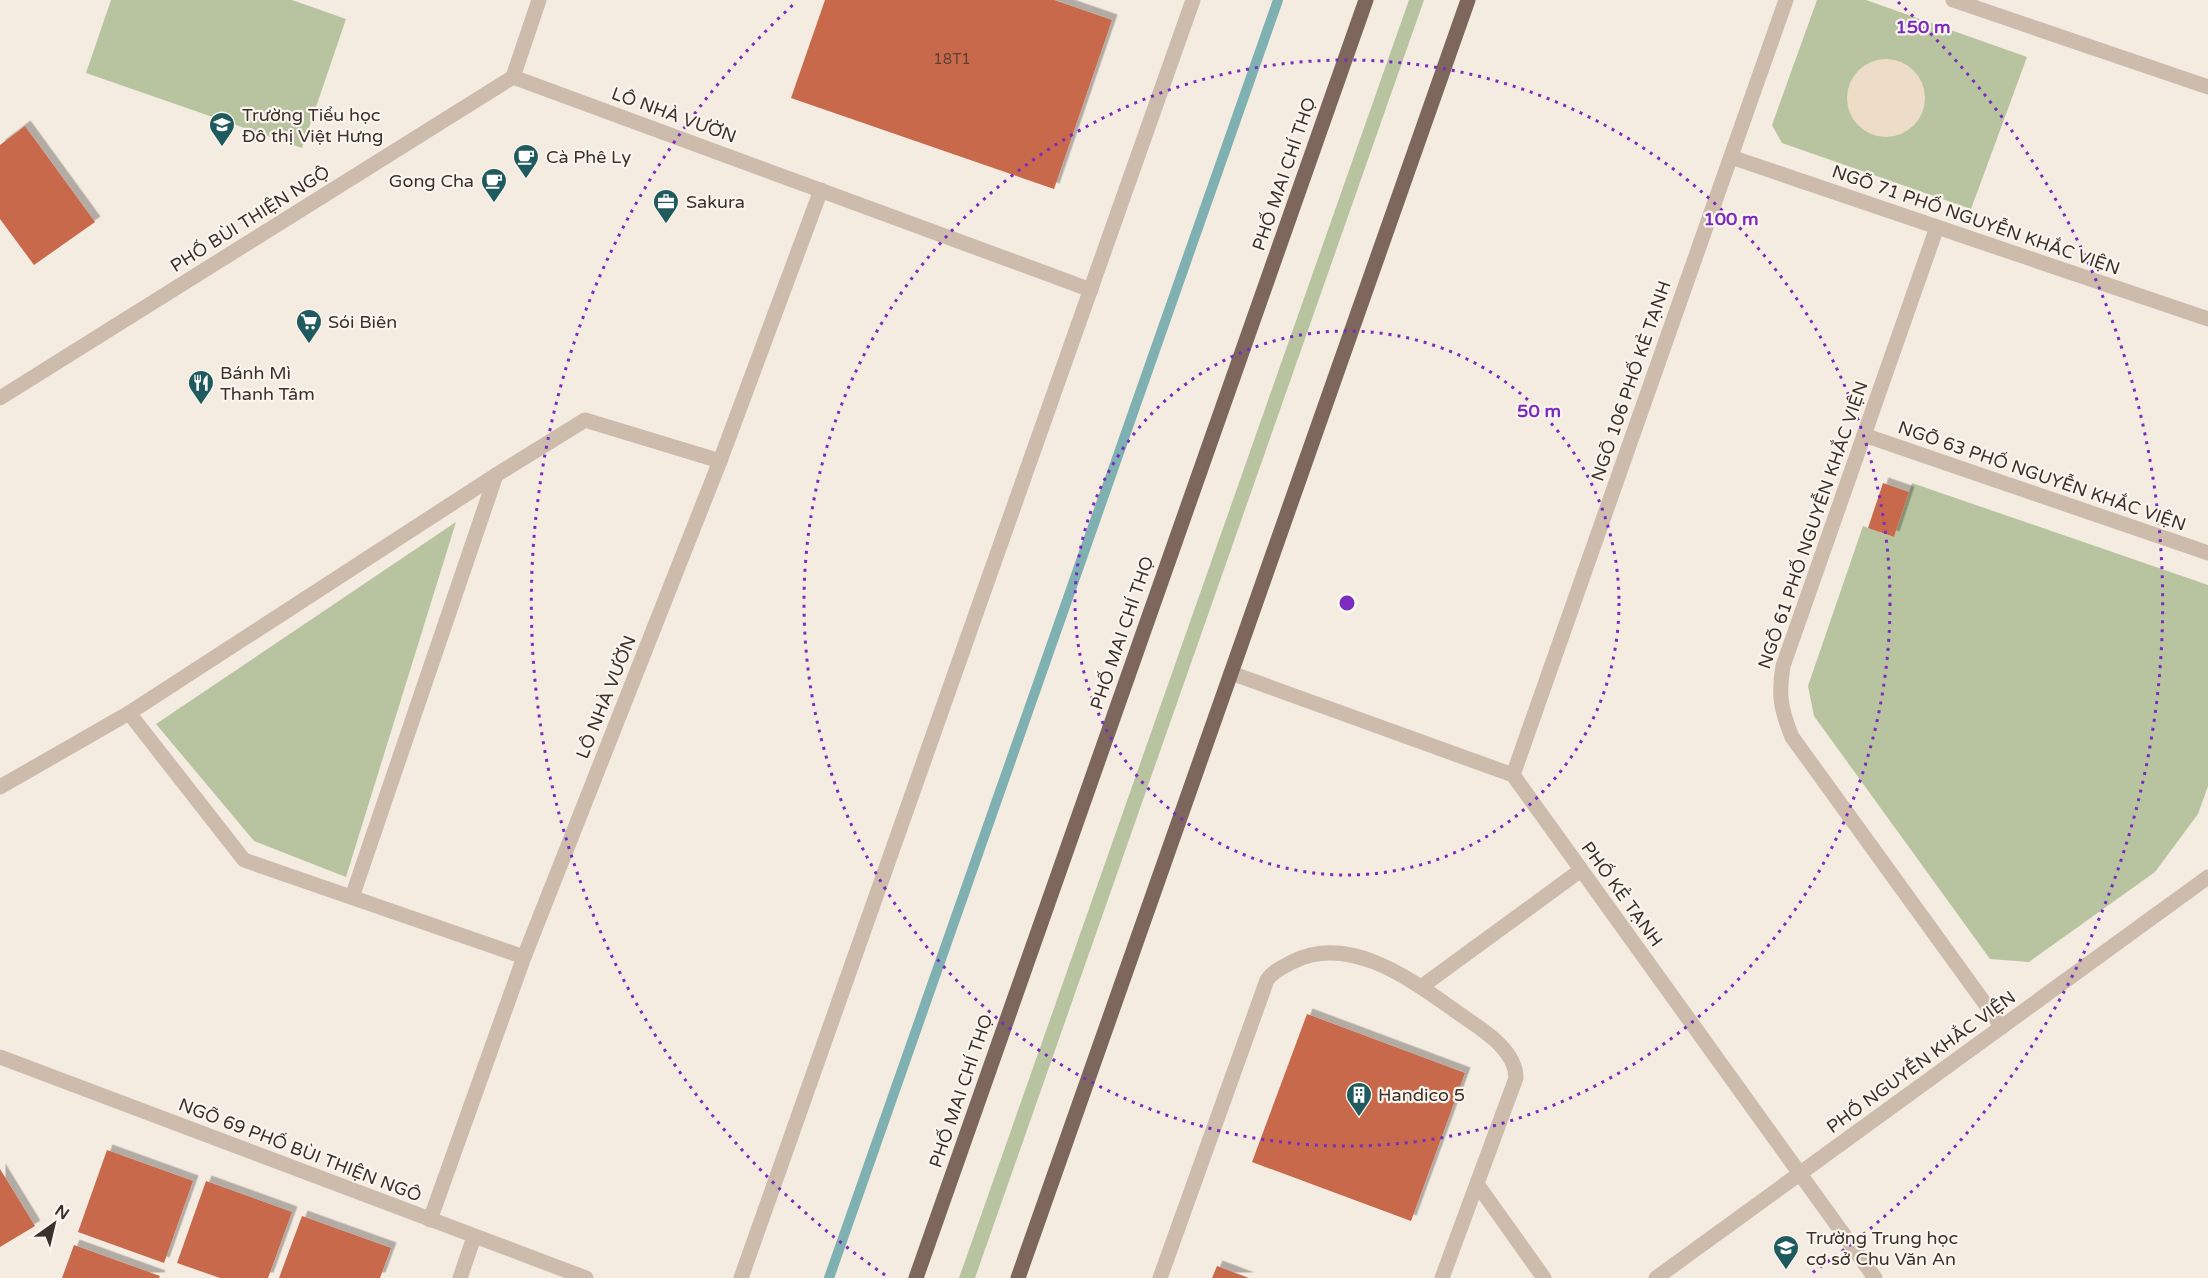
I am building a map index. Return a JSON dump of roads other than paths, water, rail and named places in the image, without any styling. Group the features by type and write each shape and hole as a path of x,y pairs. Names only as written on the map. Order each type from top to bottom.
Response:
{"main road":[{"name":"PHỐ MAI CHÍ THỌ","path":"916,1278 1366,0"},
{"path":"1018,1278 1468,0"}],"street":[{"path":"513,77 539,0"},
{"path":"741,1278 1193,0"},
{"name":"NGÕ 106 PHỐ KẺ TẠNH","path":"1513,775 1786,0"},
{"path":"1953,0 2208,87"},
{"name":"LÔ NHÀ VƯỜN","path":"513,77 1091,290"},
{"name":"PHỐ BÙI THIỆN NGỘ","path":"0,398 513,77"},
{"name":"NGÕ 71 PHỐ NGUYỄN KHẮC VIỆN","path":"1731,157 2208,320"},
{"name":"LÔ NHÀ VƯỜN","path":"430,1220 524,957 720,461 821,190"},
{"name":"NGÕ 61 PHỐ NGUYỄN KHẮC VIỆN","path":"1937,227 1783,666 1779,690 1783,714 1792,737 2002,1027"},
{"path":"0,787 129,712 585,420 720,461"},
{"name":"NGÕ 63 PHỐ NGUYỄN KHẮC VIỆN","path":"1864,435 2208,553"},
{"path":"352,897 496,475"},
{"path":"1231,674 1513,775"},
{"path":"129,712 244,860 524,957"},
{"name":"PHỐ KẺ TẠNH","path":"1513,775 1875,1278"},
{"path":"1421,987 1581,870"},
{"name":"PHỐ NGUYỄN KHẮC VIỆN","path":"1656,1278 2208,877"},
{"path":"1160,1278 1272,973 1309,953 1330,952 1367,959 1406,976 1479,1028 1513,1059 1516,1078 1442,1278"},
{"name":"NGÕ 69 PHỐ BÙI THIỆN NGÔ","path":"0,1057 586,1278"},
{"path":"1477,1185 1544,1278"},
{"path":"460,1278 474,1236"}],"waterway":[{"path":"829,1278 1278,0"}],"place":[{"name":"Trường Tiểu học Đô thị Việt Hưng","path":"222,148"},
{"name":"Cà Phê Ly","path":"526,180"},
{"name":"Gong Cha","path":"494,204"},
{"name":"Sakura","path":"666,225"},
{"name":"Sói Biên","path":"309,345"},
{"name":"Bánh Mì Thanh Tâm","path":"201,406"},
{"name":"Handico 5","path":"1359,1118"},
{"name":"Trường Trung học cơ sở Chu Văn An","path":"1786,1271"}]}
